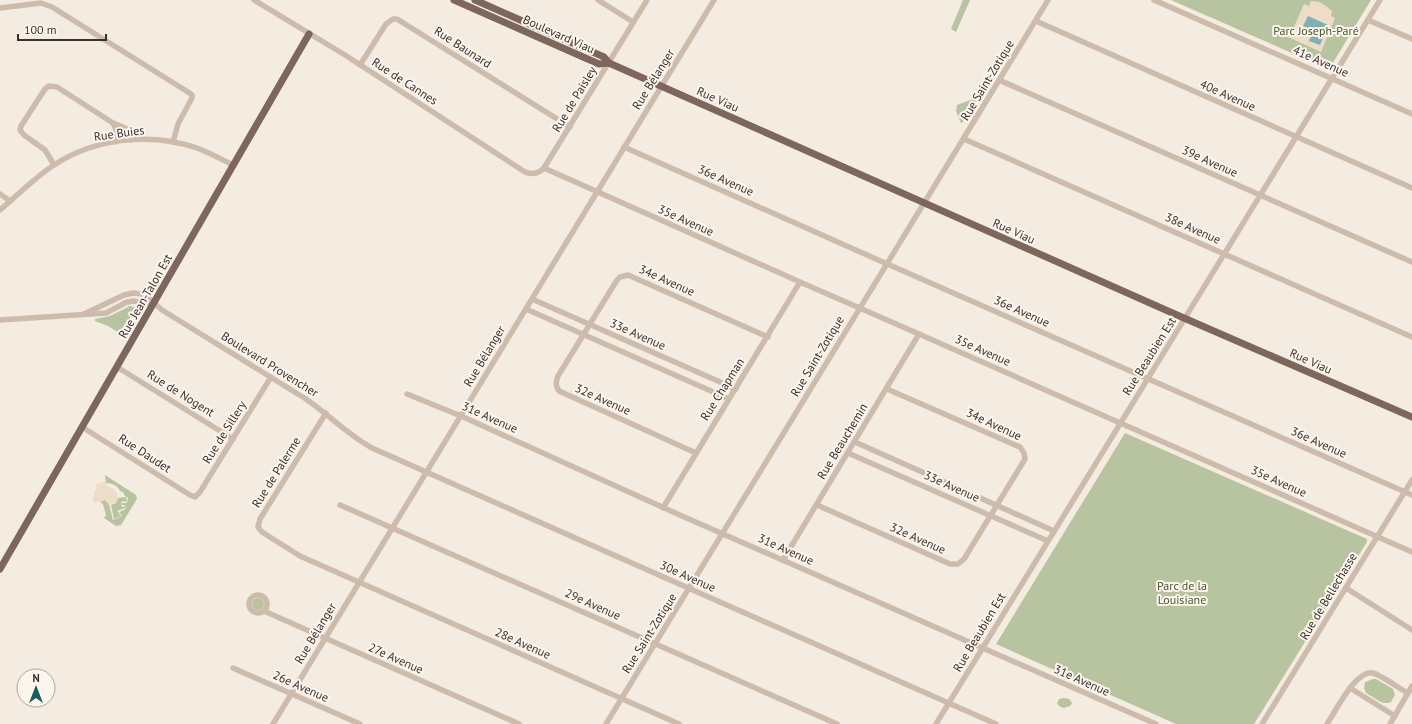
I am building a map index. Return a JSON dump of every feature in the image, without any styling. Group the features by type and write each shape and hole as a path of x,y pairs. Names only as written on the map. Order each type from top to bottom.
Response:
{"main road":[{"name":"Boulevard Viau","path":"454,0 599,64 609,63"},
{"name":"Boulevard Viau","path":"475,0 604,57 609,63"},
{"name":"Rue Jean-Talon Est","path":"0,569 309,34"},
{"name":"Rue Viau","path":"609,63 1412,417"}],"street":[{"name":"Rue de Cannes","path":"254,0 360,65 525,172 533,174 540,172 544,168"},
{"path":"598,0 633,22"},
{"name":"Rue de Paisley","path":"544,168 570,128 647,0"},
{"name":"Rue Bélanger","path":"273,724 714,0"},
{"name":"Rue Saint-Zotique","path":"606,724 1048,0"},
{"name":"41e Avenue","path":"1154,0 1412,114"},
{"name":"Rue Beaubien Est","path":"936,724 1380,0"},
{"path":"0,8 41,3 52,6 192,95 192,98 178,124 173,142"},
{"name":"Rue Baunard","path":"360,65 386,24 393,19 398,19 570,128"},
{"path":"1368,20 1412,39"},
{"name":"40e Avenue","path":"1036,21 1412,188"},
{"name":"39e Avenue","path":"999,80 1412,262"},
{"path":"54,165 45,150 24,136 20,130 21,126 47,87 51,85 57,87 113,123 127,130 131,140"},
{"path":"113,123 116,130 115,142"},
{"name":"Rue Buies","path":"0,210 54,165 88,148 115,142 154,139 173,142 200,149 233,165"},
{"name":"38e Avenue","path":"964,139 1412,336"},
{"name":"36e Avenue","path":"624,147 1412,495"},
{"name":"35e Avenue","path":"544,168 1412,552"},
{"path":"0,194 10,201"},
{"name":"34e Avenue","path":"583,335 617,280 620,277 628,275 768,337"},
{"name":"Rue Chapman","path":"663,508 800,282"},
{"name":"Boulevard Provencher","path":"0,320 84,314 130,293 145,295 154,303 306,399 326,413 353,437 372,448"},
{"name":"33e Avenue","path":"532,299 736,389"},
{"name":"33e Avenue","path":"526,309 729,399"},
{"name":"Rue Beauchemin","path":"783,560 919,334"},
{"name":"32e Avenue","path":"583,335 558,376 556,386 559,391 696,453"},
{"name":"Rue de Nogent","path":"117,367 233,438"},
{"name":"Rue de Sillery","path":"195,497 200,492 271,377"},
{"name":"34e Avenue","path":"886,389 1020,447 1024,453 1024,459 990,515"},
{"name":"31e Avenue","path":"407,394 461,416 663,508 1156,724"},
{"name":"Rue de Palerme","path":"326,413 260,519 258,527 264,534 300,556 359,583"},
{"name":"Rue Daudet","path":"82,427 195,497"},
{"name":"33e Avenue","path":"855,442 1054,531"},
{"name":"30e Avenue","path":"372,448 996,724"},
{"name":"33e Avenue","path":"848,453 1048,541"},
{"name":"Rue de Bellechasse","path":"1262,724 1412,480"},
{"name":"29e Avenue","path":"340,505 837,724"},
{"name":"32e Avenue","path":"817,505 950,564 958,564 964,559 990,515"},
{"name":"28e Avenue","path":"359,583 679,724"},
{"path":"1346,588 1412,630"},
{"name":"27e Avenue","path":"264,611 519,724"},
{"name":"26e Avenue","path":"234,668 360,724"},
{"path":"1327,724 1350,688 1360,676 1367,673 1374,674 1408,694"},
{"path":"1390,724 1412,686"},
{"path":"1350,688 1395,716"}],"green space":[{"path":"963,0 970,0 956,32 951,29"},
{"name":"Parc Joseph-Paré","path":"1171,0 1371,0 1331,66 1326,68"},
{"path":"979,97 961,123 956,111 957,105"},
{"path":"130,306 136,308 121,334 108,326 95,321 95,319 110,316"},
{"name":"Parc de la Louisiane","path":"1125,433 1367,539 1367,542 1254,724 1176,724 996,644"},
{"path":"105,475 136,495 137,499 121,525 116,526 104,518 106,515 101,501 105,500 109,504 113,520 122,516 119,512 126,508 125,505 122,505 122,503 127,503 128,498 116,486 106,483"},
{"path":"126,497 127,502 122,501 121,504 122,507 125,506 125,508 117,511 121,516 114,519 111,505 116,503 118,498"},
{"path":"256,598 260,598 264,604 260,610 256,610 252,606 252,602"},
{"path":"1376,679 1393,689 1395,695 1391,702 1381,702 1366,693 1364,688 1365,682"},
{"path":"1059,699 1069,699 1072,703 1070,706 1064,708 1059,706 1057,703"}],"shaded area":[{"path":"1311,1 1319,2 1326,6 1332,11 1331,16 1335,18 1321,52 1288,37 1304,4 1309,6"},
{"path":"106,482 106,486 112,488 117,493 118,498 116,503 109,504 105,500 93,503 93,498 95,495 94,492 97,489 96,484"}],"water":[{"path":"1308,16 1328,25 1320,45 1309,41 1313,31 1303,26"}]}
